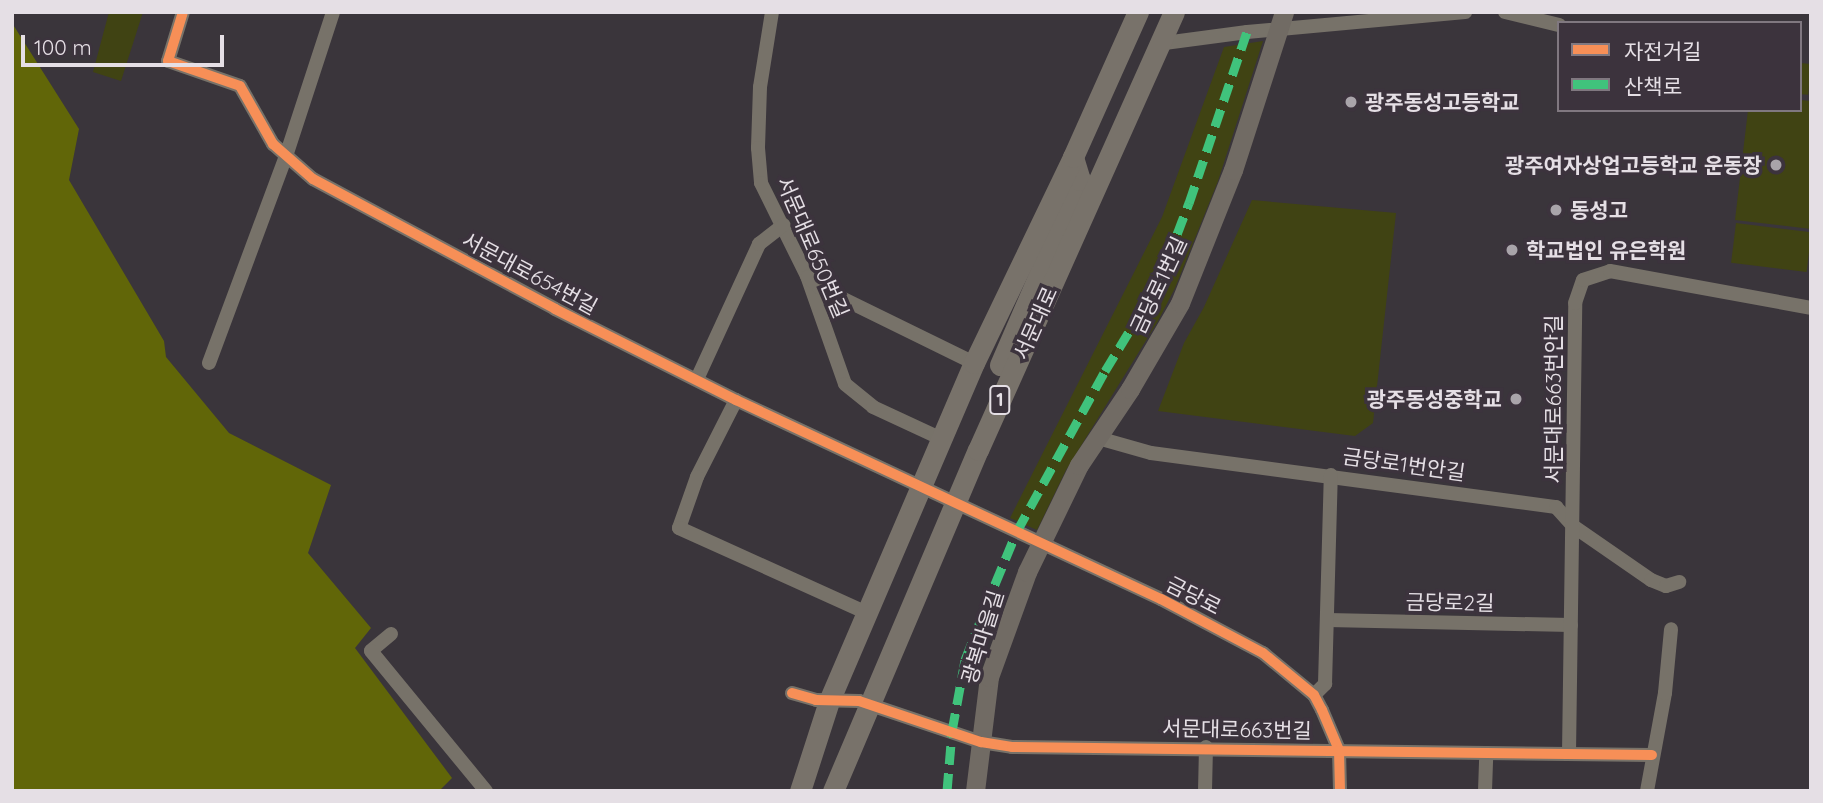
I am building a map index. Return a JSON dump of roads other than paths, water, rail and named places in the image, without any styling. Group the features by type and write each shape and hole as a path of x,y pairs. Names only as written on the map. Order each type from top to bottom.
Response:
{"main road":[{"name":"서문대로","path":"800,791 829,701 974,363 1073,157 1138,12"},
{"name":"서문대로","path":"833,791 990,421 1157,44 1174,12"},
{"path":"990,421 975,444 970,440 1080,180 1073,157"}],"street":[{"name":"서문대로654번길","path":"183,12 168,61 240,86 273,144 313,178 555,309 736,400 954,504"},
{"path":"209,363 286,156 333,12"},
{"name":"서문대로650번길","path":"772,12 760,87 758,148 761,183 807,276 840,374 851,391 873,407 942,439"},
{"path":"1157,44 1281,20 1465,12"},
{"path":"1505,12 1557,25"},
{"name":"금당로1번길","path":"1039,541 1079,465 1180,303 1233,170 1281,20"},
{"path":"697,379 759,244 783,225"},
{"name":"서문대로663번안길","path":"1569,753 1575,303 1583,280 1601,271 1610,271 1811,308"},
{"path":"807,276 819,288 974,363"},
{"path":"736,400 696,477 679,528 867,613"},
{"name":"금당로1번안길","path":"1098,438 1151,453 1556,507 1573,526 1658,583 1666,586 1679,582"},
{"path":"1314,695 1325,684 1331,475"},
{"name":"금당로","path":"954,504 1039,541 1264,653 1314,695 1339,750 1340,791"},
{"name":"광복마을길","path":"975,791 991,668 1039,541"},
{"name":"금당로2길","path":"1328,620 1571,625"},
{"path":"1647,791 1651,755 1660,726 1671,629"},
{"path":"391,634 371,651 486,791"},
{"name":"서문대로663번길","path":"792,693 829,701 859,701 981,742 1012,747 1206,747 1651,755"},
{"name":"서문대로663번길","path":"1205,791 1206,747"},
{"path":"1485,791 1486,753"}],"place":[{"name":"광주동성고등학교","path":"1351,102"},
{"name":"광주여자상업고등학교 운동장","path":"1776,165"},
{"name":"동성고","path":"1556,210"},
{"name":"학교법인 유은학원","path":"1512,250"},
{"name":"광주동성중학교","path":"1516,399"}]}
